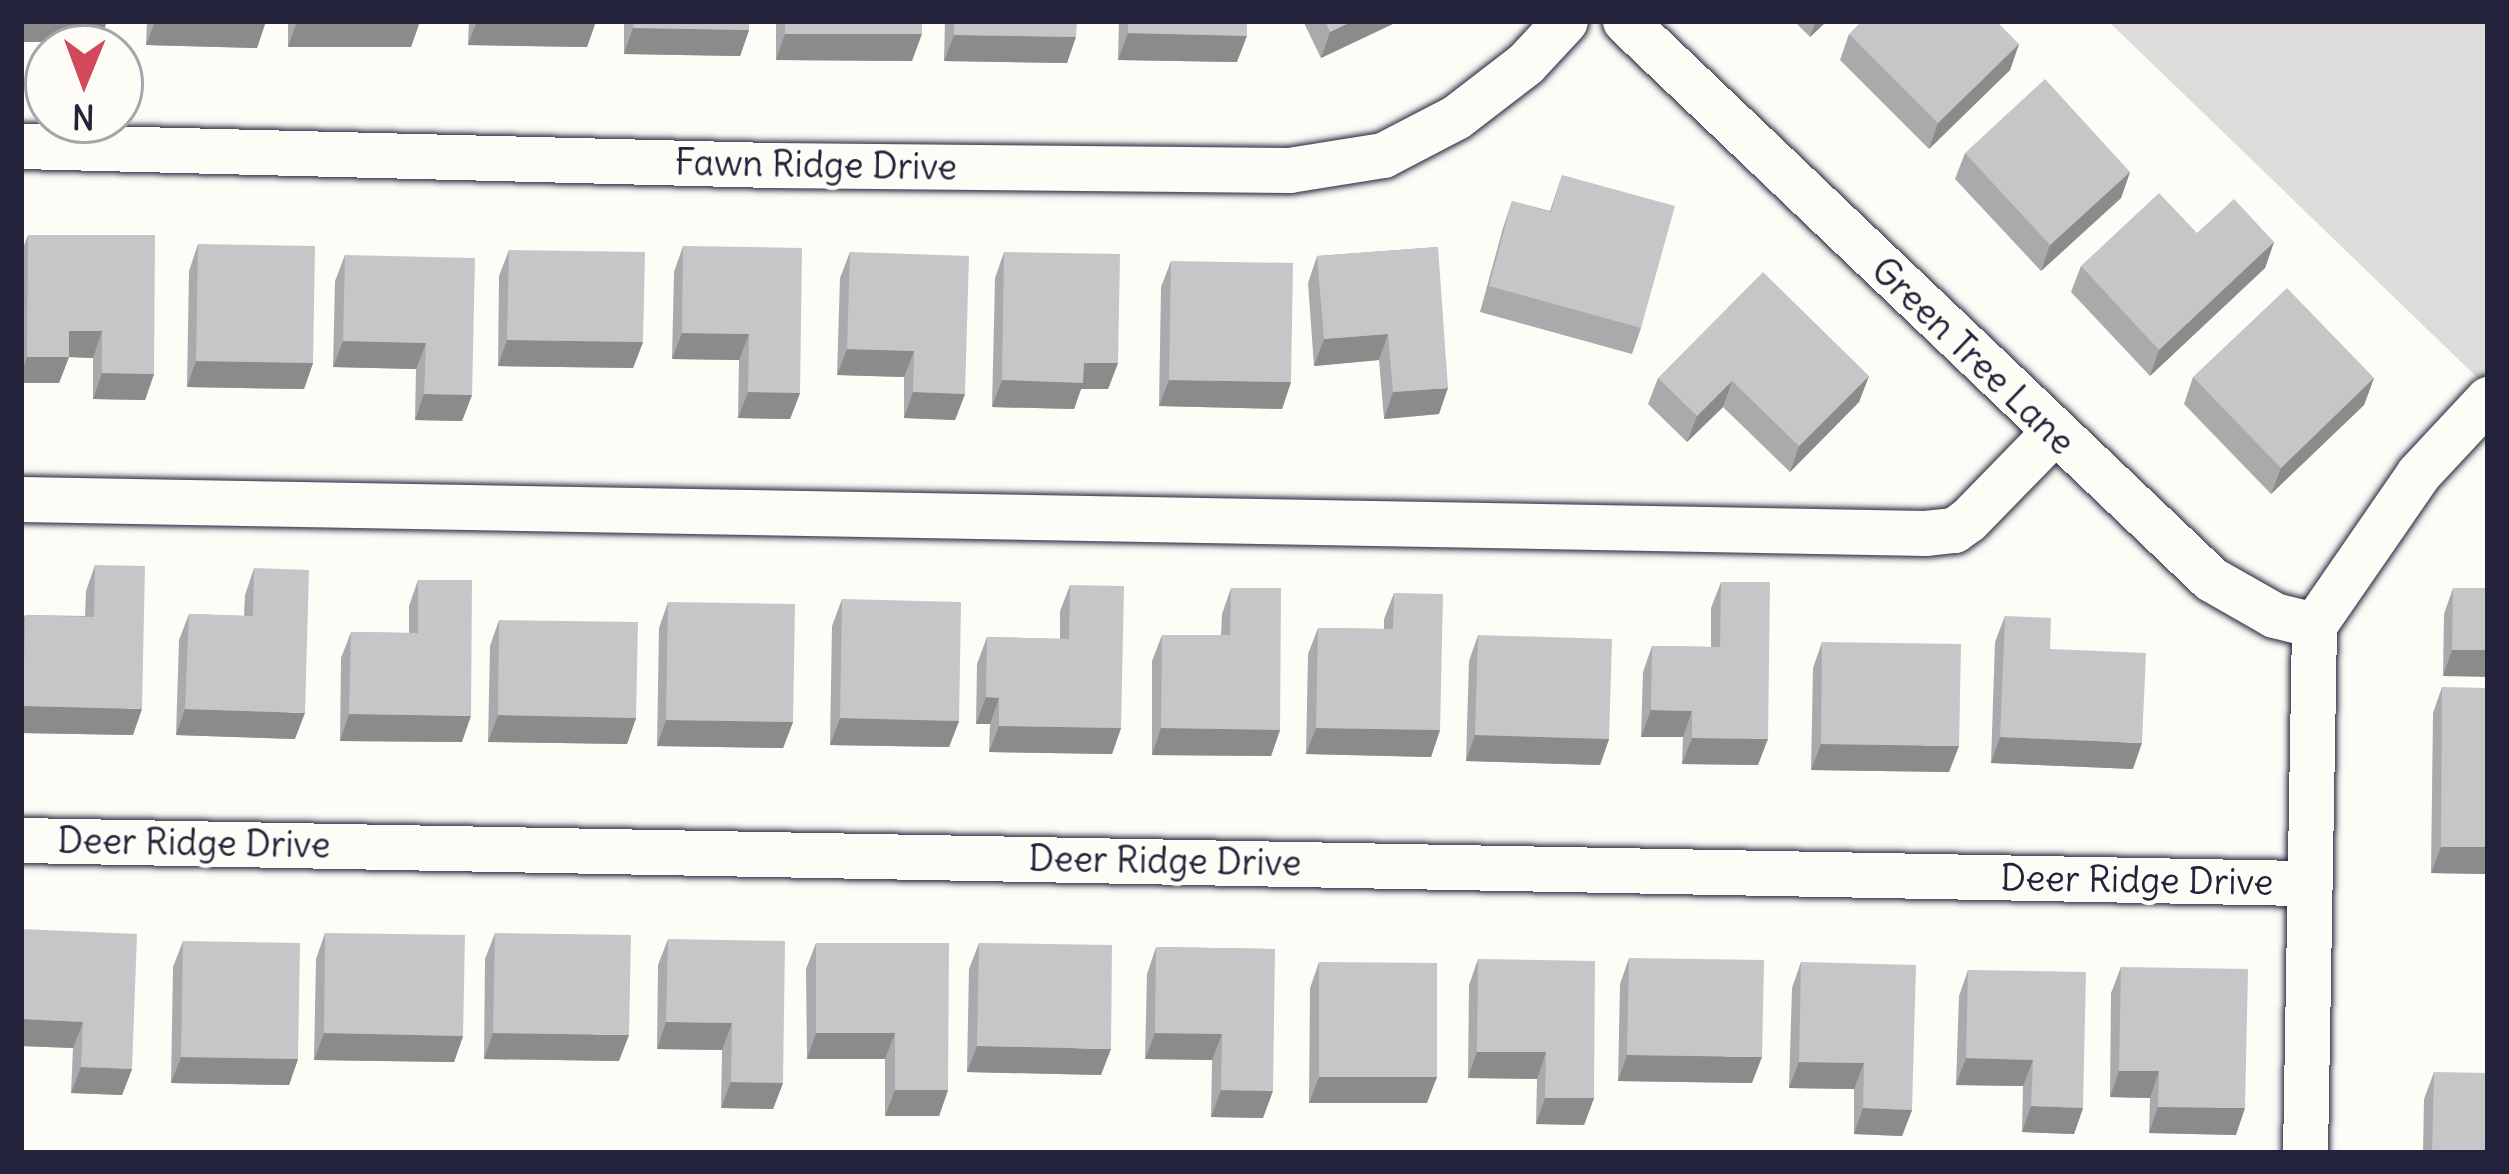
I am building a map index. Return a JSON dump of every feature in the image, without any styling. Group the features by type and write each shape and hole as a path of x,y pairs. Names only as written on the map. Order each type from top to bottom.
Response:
{"street":[{"name":"Fawn Ridge Drive","path":"21,146 773,165 1289,170 1383,154 1456,117 1526,63 1564,21"},
{"name":"Green Tree Lane","path":"1625,21 2211,579 2274,615 2314,646"},
{"path":"2305,1153 2314,646 2418,474 2484,411"},
{"path":"21,499 1925,533 1954,530 1968,520 2054,433"},
{"name":"Deer Ridge Drive","path":"21,840 2310,883"}],"shaded area":[{"path":"2108,21 2488,21 2488,388"}],"building":[{"path":"634,21 749,21 749,30 633,28"},
{"path":"785,21 922,21 922,34 785,34"},
{"path":"954,21 1077,21 1076,37 954,35"},
{"path":"1128,21 1247,21 1247,36 1128,33"},
{"path":"1325,21 1353,21 1330,32"},
{"path":"1862,21 1996,21 2019,44 1938,123 1849,34"},
{"path":"2045,79 2130,172 2050,245 1965,153"},
{"path":"1562,175 1675,206 1641,328 1489,286 1512,201 1551,212"},
{"path":"2159,193 2197,233 2234,199 2274,242 2159,350 2081,266"},
{"path":"28,235 155,235 154,374 102,373 102,331 69,331 69,357 27,357"},
{"path":"198,244 315,246 313,363 196,361"},
{"path":"683,246 802,248 800,393 748,392 749,334 682,333"},
{"path":"1438,247 1448,388 1393,392 1388,334 1324,339 1317,256"},
{"path":"509,250 645,252 643,342 507,340"},
{"path":"850,252 969,256 965,394 913,392 914,351 847,349"},
{"path":"1004,252 1120,254 1118,363 1084,363 1083,383 1002,380"},
{"path":"345,255 475,258 472,395 424,394 426,343 343,341"},
{"path":"1171,261 1293,263 1291,382 1169,380"},
{"path":"1763,272 1869,376 1799,446 1732,381 1697,416 1658,378"},
{"path":"2287,288 2374,378 2281,468 2193,377"},
{"path":"95,565 145,566 142,709 23,706 25,615 94,617"},
{"path":"254,568 309,570 305,713 185,709 189,614 253,616"},
{"path":"418,580 472,580 471,716 349,714 351,632 418,633"},
{"path":"1721,582 1770,582 1768,739 1692,738 1692,711 1651,710 1652,646 1720,647"},
{"path":"1070,585 1124,586 1121,728 999,726 999,698 986,697 987,637 1069,639"},
{"path":"1231,588 1281,588 1280,730 1161,728 1162,635 1230,635"},
{"path":"2453,588 2488,588 2488,650 2452,650"},
{"path":"1394,593 1443,594 1440,730 1316,728 1318,628 1393,629"},
{"path":"842,599 961,602 959,721 840,718"},
{"path":"668,602 795,604 793,722 666,720"},
{"path":"2005,616 2051,618 2050,649 2146,653 2142,743 2000,737"},
{"path":"499,620 638,622 636,718 498,715"},
{"path":"1478,635 1612,639 1609,739 1475,735"},
{"path":"1822,642 1961,644 1959,746 1821,744"},
{"path":"2442,687 2488,688 2488,847 2441,847"},
{"path":"21,929 137,934 132,1069 81,1067 83,1022 21,1019"},
{"path":"325,933 465,935 463,1036 324,1033"},
{"path":"495,933 631,935 629,1035 493,1033"},
{"path":"668,939 785,941 783,1083 731,1082 732,1023 666,1022"},
{"path":"183,941 300,943 298,1059 181,1057"},
{"path":"816,943 949,943 948,1090 895,1090 895,1033 816,1033"},
{"path":"979,943 1112,945 1111,1049 977,1046"},
{"path":"1156,947 1275,949 1273,1091 1221,1090 1222,1034 1155,1033"},
{"path":"1629,958 1764,960 1762,1057 1627,1055"},
{"path":"1478,959 1595,961 1594,1098 1545,1098 1546,1052 1477,1052"},
{"path":"1319,962 1437,963 1437,1077 1319,1077"},
{"path":"1801,962 1916,965 1912,1110 1863,1108 1864,1063 1799,1062"},
{"path":"2121,967 2248,969 2245,1108 2158,1107 2159,1071 2119,1071"},
{"path":"1968,970 2086,972 2083,1108 2031,1106 2033,1060 1966,1058"},
{"path":"2434,1072 2488,1073 2488,1153 2432,1153"}]}
